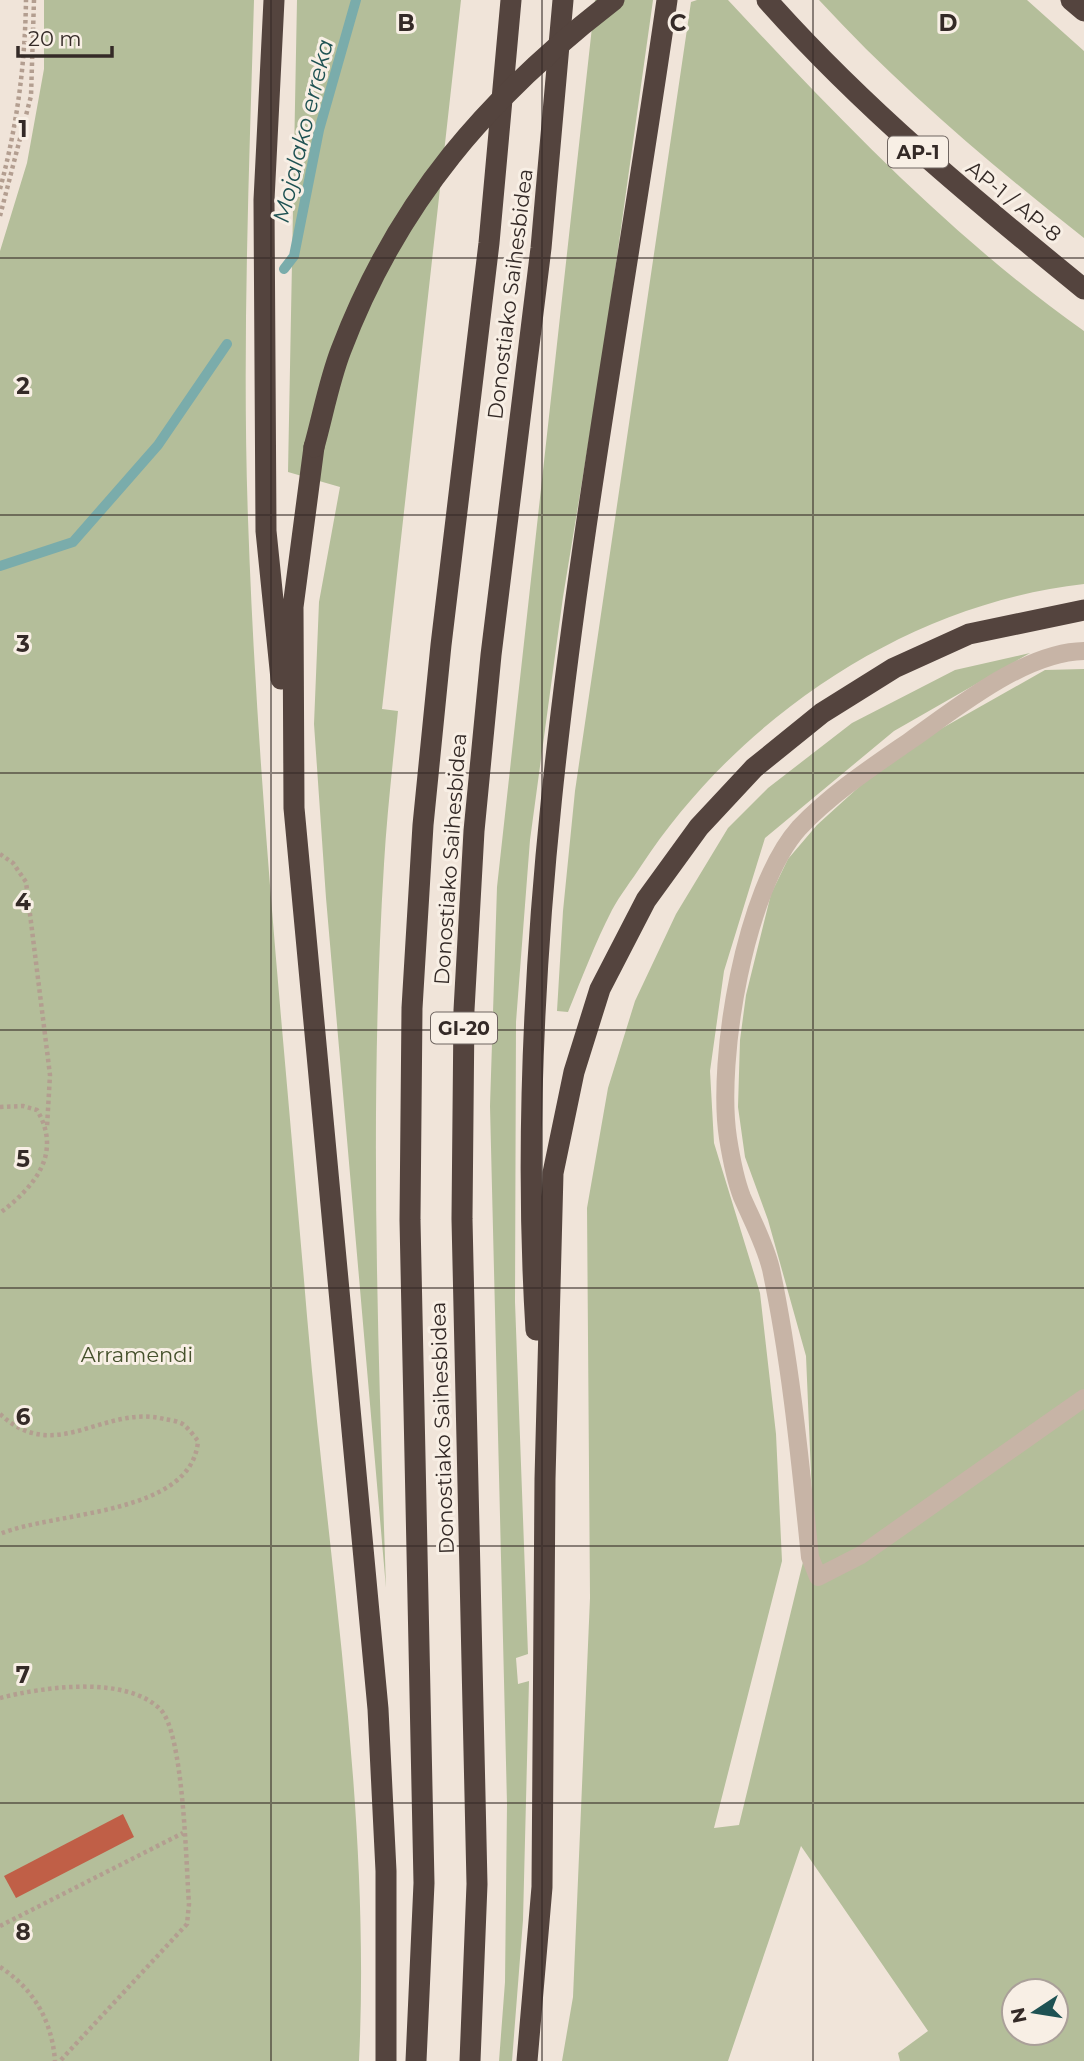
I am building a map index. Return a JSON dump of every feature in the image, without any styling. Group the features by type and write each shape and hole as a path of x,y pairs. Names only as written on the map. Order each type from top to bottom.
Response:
{"highway":[{"path":"274,0 264,201 266,531 378,1709 386,1871 386,2061"},
{"name":"Donostiako Saihesbidea","path":"416,2061 424,1883 410,1233 412,1008 425,797 489,243 511,0"},
{"name":"Donostiako Saihesbidea","path":"470,2061 477,1884 462,1233 464,1010 474,831 491,655 541,248 563,0"},
{"path":"294,808 293,607 314,447 340,351 389,243 445,161 499,99 568,36 614,0"},
{"path":"545,1479 531,1243 533,1060 541,914 560,713 667,0"},
{"name":"AP-1 / AP-8","path":"767,0 863,100 936,169 1084,289"},
{"path":"1071,0 1084,11"},
{"path":"527,2061 541,1887 545,1479 554,1173 575,1072 600,989 646,900 699,827 754,768 822,713 894,668 970,634 1084,610"}],"street":[{"path":"1084,651 1068,651 1038,659 956,708 854,779 798,829 775,865 752,926 732,1012 726,1067 728,1137 741,1193 770,1264 790,1366 810,1557 818,1577 861,1555 1084,1398"}],"path":[{"path":"0,190 15,135 25,65 26,0"},
{"path":"0,216 31,96 34,0"},
{"path":"0,854 13,863 26,882 50,1075 46,1156 38,1177 25,1194 0,1213"},
{"path":"0,1107 23,1106 37,1111 47,1127"},
{"path":"0,1414 9,1423 36,1435 68,1435 118,1419 151,1415 183,1423 198,1441 197,1459 180,1479 152,1497 0,1534"},
{"path":"0,1698 40,1688 128,1689 161,1710 176,1746 189,1904 187,1924 58,2061"},
{"path":"0,1926 183,1833"},
{"path":"0,1967 33,1996 46,2018 58,2061"}],"green space":[{"name":"Arramendi","path":"44,0 254,0 246,389 252,619 273,918 307,1316 353,1781 359,1874 359,2061 0,2061 0,251 27,163 44,69"},
{"path":"297,0 461,0 382,709 398,711 384,864 377,1045 376,1226 386,1588 326,898 314,724 319,602 340,487 288,472"},
{"path":"595,0 653,0 605,342 563,597 530,840 516,1022 515,1302 528,1654 516,1658 518,1684 529,1681 523,1920 512,2061 499,2061 505,1982 507,1804 490,1106 497,887"},
{"path":"728,0 854,132 942,216 1035,295 1084,331 1084,584 1018,596 953,616 891,643 832,677 777,717 726,762 681,812 612,910 568,1012 557,1011 563,911 575,791 691,2"},
{"path":"819,0 1027,0 1084,51 1084,238 947,124 881,64"},
{"path":"1030,653 894,731 765,838 724,971 710,1071 714,1143 760,1293 776,1434 782,1561 714,1828 739,1825 813,1521 806,1356 768,1220 745,1157 738,1107 740,1040 746,995 771,894 788,859 817,825 893,756 1045,670 1084,669 1084,2061 900,2061 898,2053 928,2031 801,1846 728,2061 562,2061 573,1997 590,1598 587,1208 608,1088 635,1001 676,914 728,828 768,788 852,723 955,670"}],"building":[{"path":"123,1814 134,1837 16,1898 4,1876"}],"waterway":[{"name":"Mojalako erreka","path":"284,269 294,256 319,130 356,0"},
{"name":"Mojalako erreka","path":"0,566 73,542 158,445 227,344"}]}
